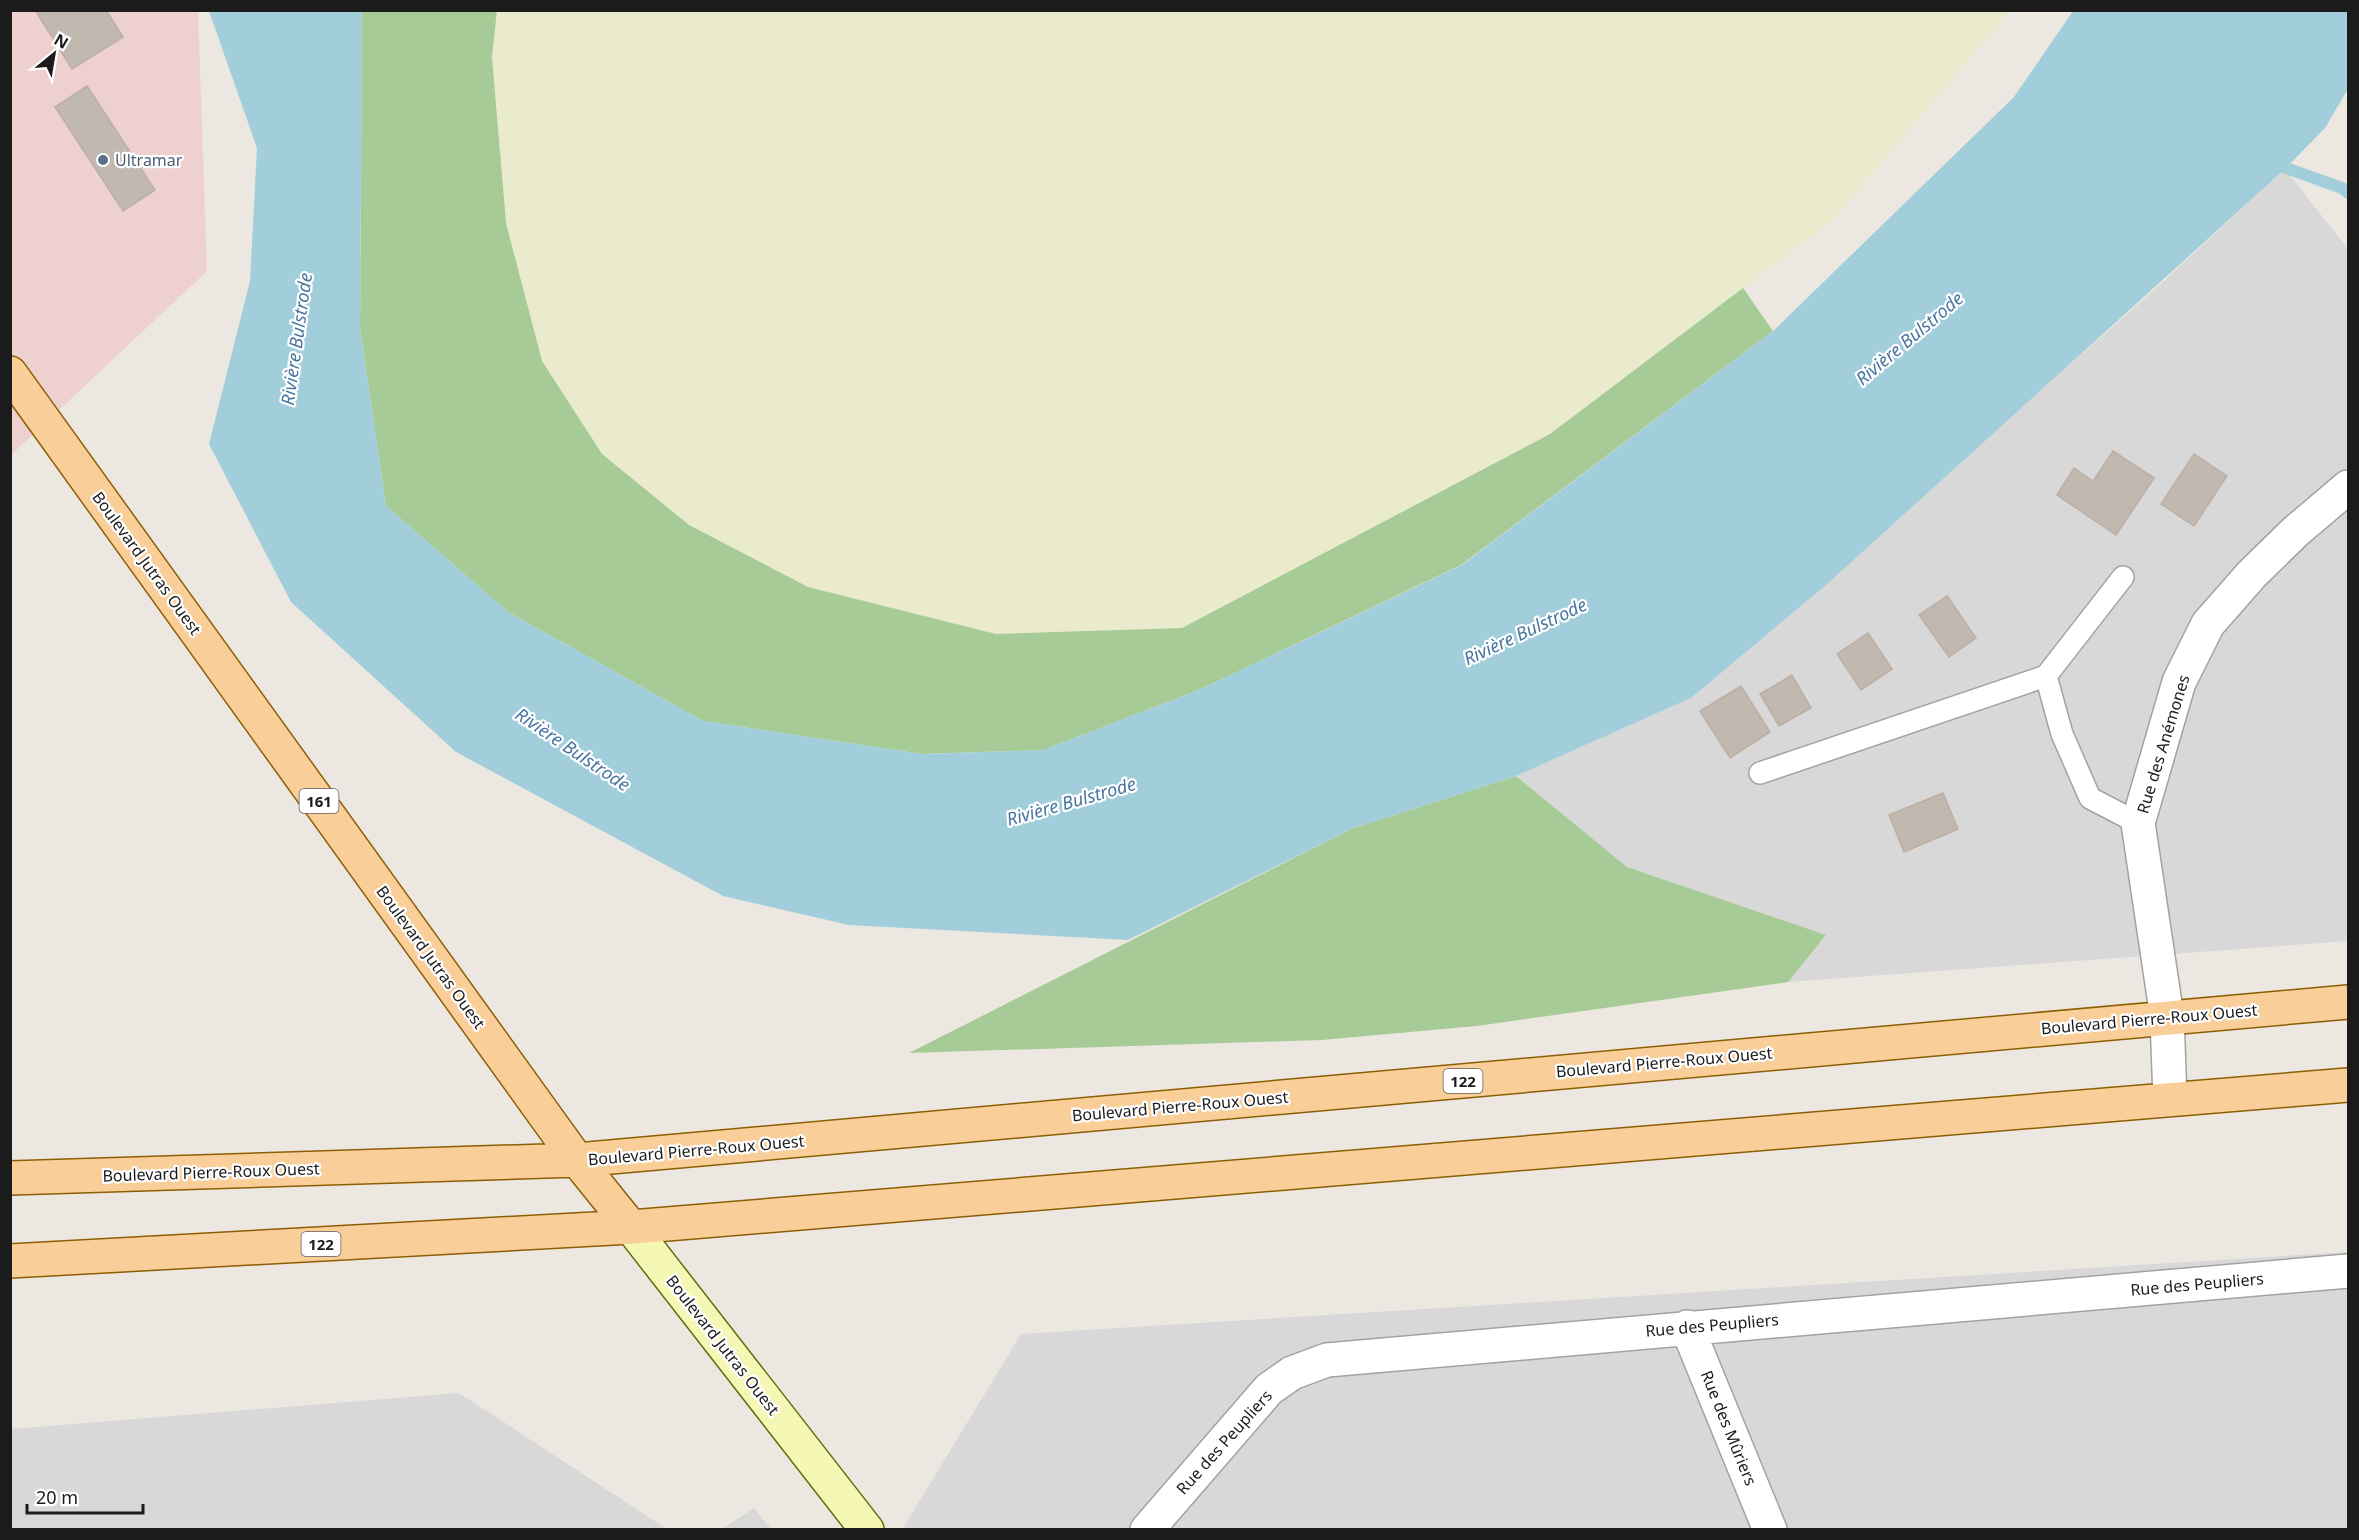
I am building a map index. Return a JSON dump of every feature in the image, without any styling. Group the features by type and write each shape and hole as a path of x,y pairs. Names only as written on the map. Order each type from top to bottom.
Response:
{"main road":[{"name":"Boulevard Jutras Ouest","path":"10,373 577,1160 867,1530"},
{"name":"Boulevard Pierre-Roux Ouest","path":"10,1178 577,1160 2349,1002"},
{"name":"122","path":"10,1261 631,1227 2349,1085"}],"street":[{"name":"Rue des Anémones","path":"2170,1100 2167,1017 2150,888 2138,823 2179,682 2208,624 2252,574 2295,532 2349,487"},
{"name":"Rue des Peupliers","path":"1147,1530 1269,1389 1292,1373 1318,1363 1339,1359 1687,1327 2349,1271"},
{"name":"Rue des Mûriers","path":"1687,1327 1770,1530"}],"lane":[{"path":"1760,773 2046,676 2122,577"},
{"path":"2046,676 2062,734 2090,798 2138,823"}],"shaded area":[{"path":"11,11 198,11 207,271 11,455"},
{"path":"2285,169 2348,249 2348,941 1788,982 1826,935 1627,867 1516,776 1691,698 2143,300"},
{"path":"2348,1252 2348,1529 902,1530 1021,1334"},
{"path":"459,1393 667,1529 11,1529 11,1429"},
{"path":"754,1508 771,1529 722,1529"}],"green space":[{"path":"497,10 2010,11 1832,221 1550,434 1182,628 996,634 808,587 689,525 602,454 542,361 508,245 492,57"},
{"path":"497,10 492,57 506,223 542,361 602,454 689,525 808,587 996,634 1182,628 1550,434 1743,288 1773,331 1461,565 1201,689 1044,750 922,754 703,721 508,612 386,506 360,329 362,11"},
{"path":"1516,776 1627,867 1826,935 1788,982 1477,1026 1322,1040 909,1053 1351,829"}],"water":[{"name":"Rivière Bulstrode","path":"209,11 362,11 360,329 386,506 508,612 703,721 922,754 1044,750 1201,689 1462,565 1773,331 2014,97 2073,11 2348,11 2348,89 2325,128 2285,169 1827,584 1691,698 1516,776 1351,829 1128,940 849,925 723,896 456,752 291,602 209,444 250,281 257,148"}],"building":[{"path":"35,10 106,10 123,37 72,69"},
{"path":"87,86 155,190 123,211 55,107"},
{"path":"2113,451 2154,478 2116,535 2057,495 2074,468 2093,481"},
{"path":"2194,454 2227,476 2194,526 2161,504"},
{"path":"1947,596 1976,638 1949,657 1919,615"},
{"path":"1868,633 1892,669 1861,690 1837,654"},
{"path":"1792,675 1811,708 1779,726 1760,694"},
{"path":"1741,686 1770,732 1730,758 1700,711"},
{"path":"1943,793 1958,829 1904,852 1889,815"}],"waterway":[{"path":"2272,163 2342,188 2348,193"}],"place":[{"name":"Ultramar","path":"103,160"}]}
